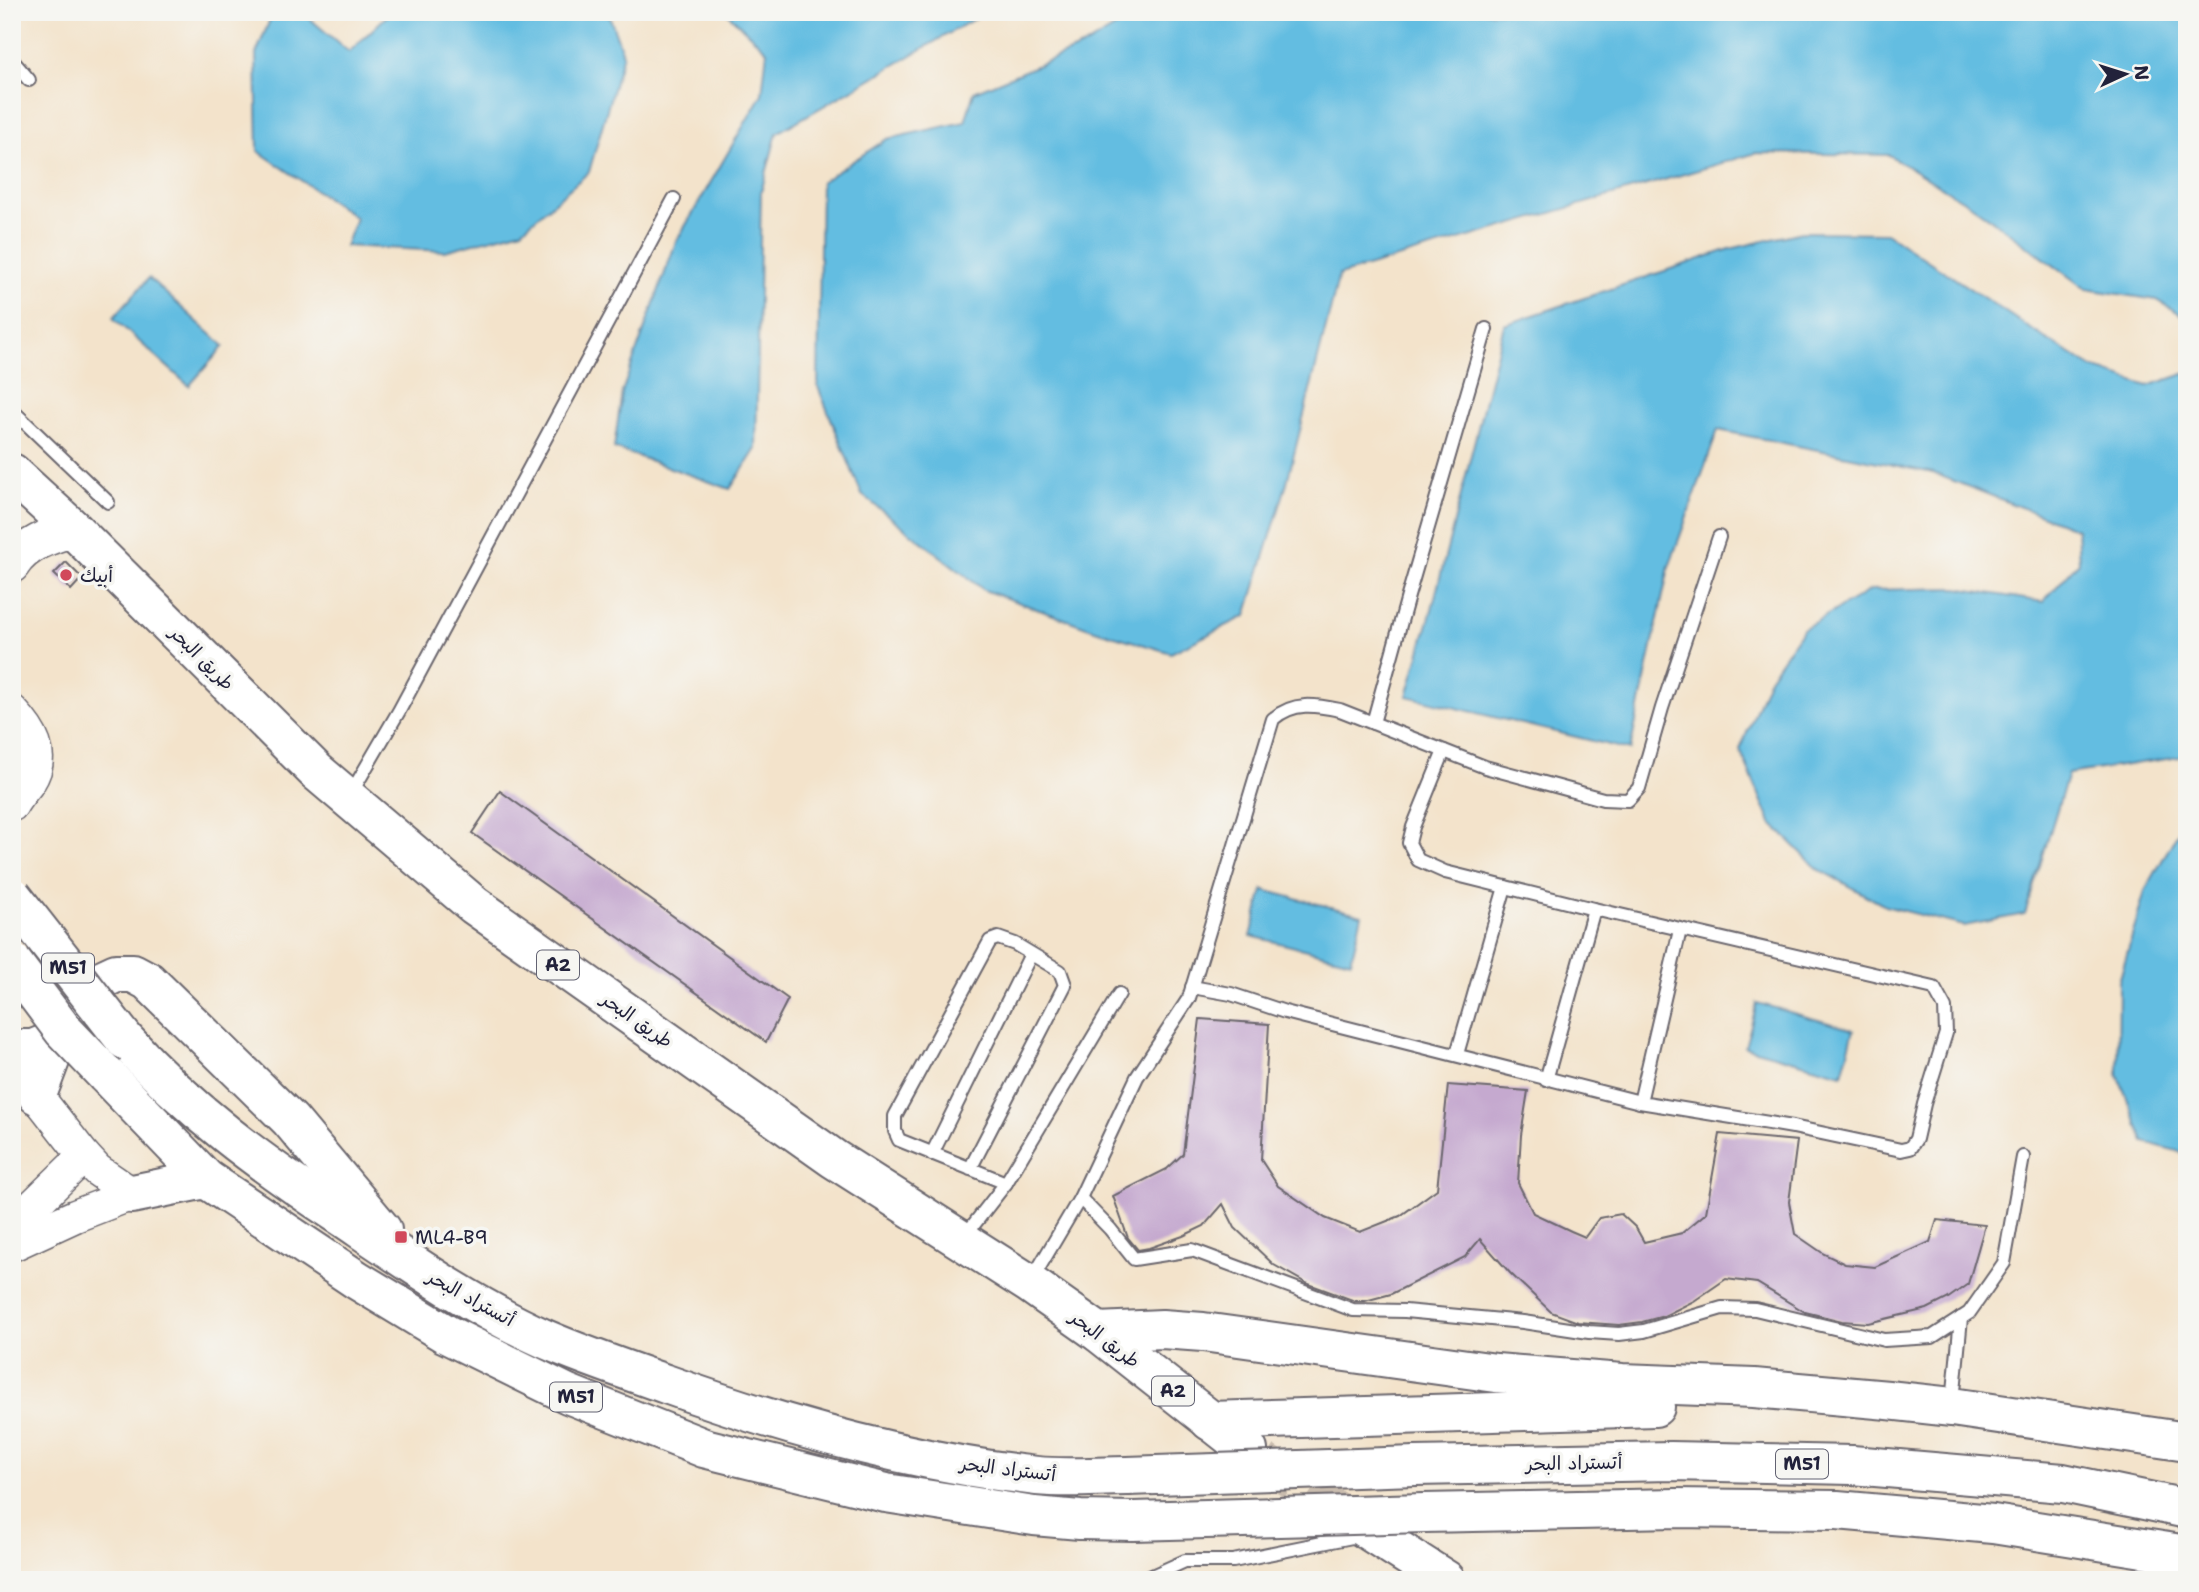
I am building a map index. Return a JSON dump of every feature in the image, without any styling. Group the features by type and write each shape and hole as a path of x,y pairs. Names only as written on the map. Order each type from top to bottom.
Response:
{"main road":[{"name":"طريق البحر","path":"13,479 73,529 316,771 485,912 834,1159 1030,1284 1098,1332 1248,1450"},
{"path":"12,565 18,556 30,547 73,529"},
{"name":"أتستراد البحر","path":"12,896 125,1040 161,1079 274,1172 442,1285 543,1338 596,1360 746,1413 904,1455 1039,1476 1671,1461 1852,1465 2063,1483 2187,1509"},
{"name":"M51","path":"12,962 63,1030 206,1179 357,1280 446,1334 568,1394 704,1448 886,1493 1034,1516 1080,1520 1676,1508 1838,1510 1993,1524 2187,1555"},
{"path":"37,1096 58,1039 101,980 116,973 133,973 148,981 290,1120 412,1265"},
{"path":"12,1049 33,1049 58,1039"},
{"path":"132,1194 206,1179"},
{"path":"1098,1332 1162,1329 1203,1332 1496,1373 1622,1383 1754,1388 1888,1400 2187,1442"},
{"path":"1210,1421 1888,1400"},
{"path":"1367,1530 1446,1580"}],"street":[{"path":"12,711 30,731 37,752 33,774 16,799"},
{"path":"12,750 19,771 16,799"},
{"path":"12,1064 84,1156 97,1170 132,1194"},
{"path":"12,1226 84,1156"},
{"path":"12,1245 132,1194"}],"lane":[{"path":"12,60 29,79"},
{"path":"348,798 399,711 674,199"},
{"path":"1373,723 1486,329"},
{"path":"12,410 108,502"},
{"path":"1030,1284 1080,1198 1137,1077 1189,998 1273,719 1285,709 1323,706 1340,710 1485,767 1603,799 1628,800 1639,788 1662,708 1719,537"},
{"path":"1192,987 1231,994 1285,1012 1640,1102 1793,1127 1901,1150 1910,1148 1916,1139 1946,1033 1945,1008 1934,988 1505,887 1445,872 1418,860 1409,843 1444,751"},
{"path":"1457,1054 1505,887"},
{"path":"1546,1080 1594,909"},
{"path":"1640,1102 1680,930"},
{"path":"970,1168 1065,985 1060,971 999,938 990,941 895,1116 895,1131 899,1140 1006,1183"},
{"path":"932,1154 1031,954"},
{"path":"962,1240 1006,1183 1119,994"},
{"path":"1080,1198 1134,1259 1192,1250 1353,1310 1405,1311 1619,1334 1644,1331 1722,1308 1755,1309 1884,1340 1931,1336 1969,1313 2004,1263 2023,1157"},
{"path":"1952,1407 1961,1318"},
{"path":"1143,1580 1185,1561 1233,1561 1367,1530"}],"water":[{"path":"273,12 302,12 349,52 391,12 608,12 623,54 589,172 522,230 445,251 345,246 356,218 258,151 256,54"},
{"path":"726,12 986,12 777,133 761,192 756,449 730,489 614,448 622,392 676,242 762,94 767,51"},
{"path":"1141,12 2187,12 2187,318 2157,300 2086,289 1977,209 1889,155 1756,153 1339,275 1286,486 1246,616 1171,653 1095,630 984,590 862,495 818,387 821,182 887,139 965,122 974,92 1084,46"},
{"path":"1802,232 1886,233 2093,368 2148,386 2187,373 2187,756 2068,774 2025,914 1964,926 1885,906 1818,869 1771,823 1740,750 1769,678 1803,629 1871,590 1957,588 2043,602 2079,562 2077,529 1933,473 1718,430 1669,567 1630,750 1407,696 1431,613 1504,325 1730,249"},
{"path":"149,278 224,346 189,386 113,318"},
{"path":"2187,816 2187,1154 2144,1142 2118,1075 2119,982 2145,891"},
{"path":"1263,890 1362,915 1351,961 1251,936"},
{"path":"1757,1003 1854,1030 1842,1074 1745,1047"}],"building":[{"path":"66,562 82,578 71,590 54,574"},
{"path":"500,791 788,999 766,1042 472,833"},
{"path":"1200,1019 1269,1024 1261,1160 1278,1186 1325,1218 1360,1232 1400,1216 1437,1189 1448,1085 1528,1091 1521,1135 1518,1183 1533,1213 1571,1231 1585,1237 1599,1218 1621,1214 1636,1228 1644,1242 1682,1233 1706,1213 1720,1134 1797,1141 1789,1202 1795,1234 1824,1254 1845,1264 1875,1267 1930,1242 1937,1220 1985,1225 1968,1284 1927,1309 1868,1323 1842,1321 1805,1312 1757,1283 1726,1279 1694,1301 1664,1316 1619,1325 1578,1322 1551,1312 1510,1273 1480,1239 1465,1257 1391,1294 1365,1301 1355,1301 1306,1283 1274,1265 1235,1228 1223,1204 1204,1226 1183,1236 1138,1250 1128,1238 1113,1196 1167,1169 1183,1154"}],"tunnel":[{"path":"1263,1461 1361,1526"}],"place":[{"name":"أبيك","path":"66,575"},
{"name":"ML4-B9","path":"401,1237"}]}
